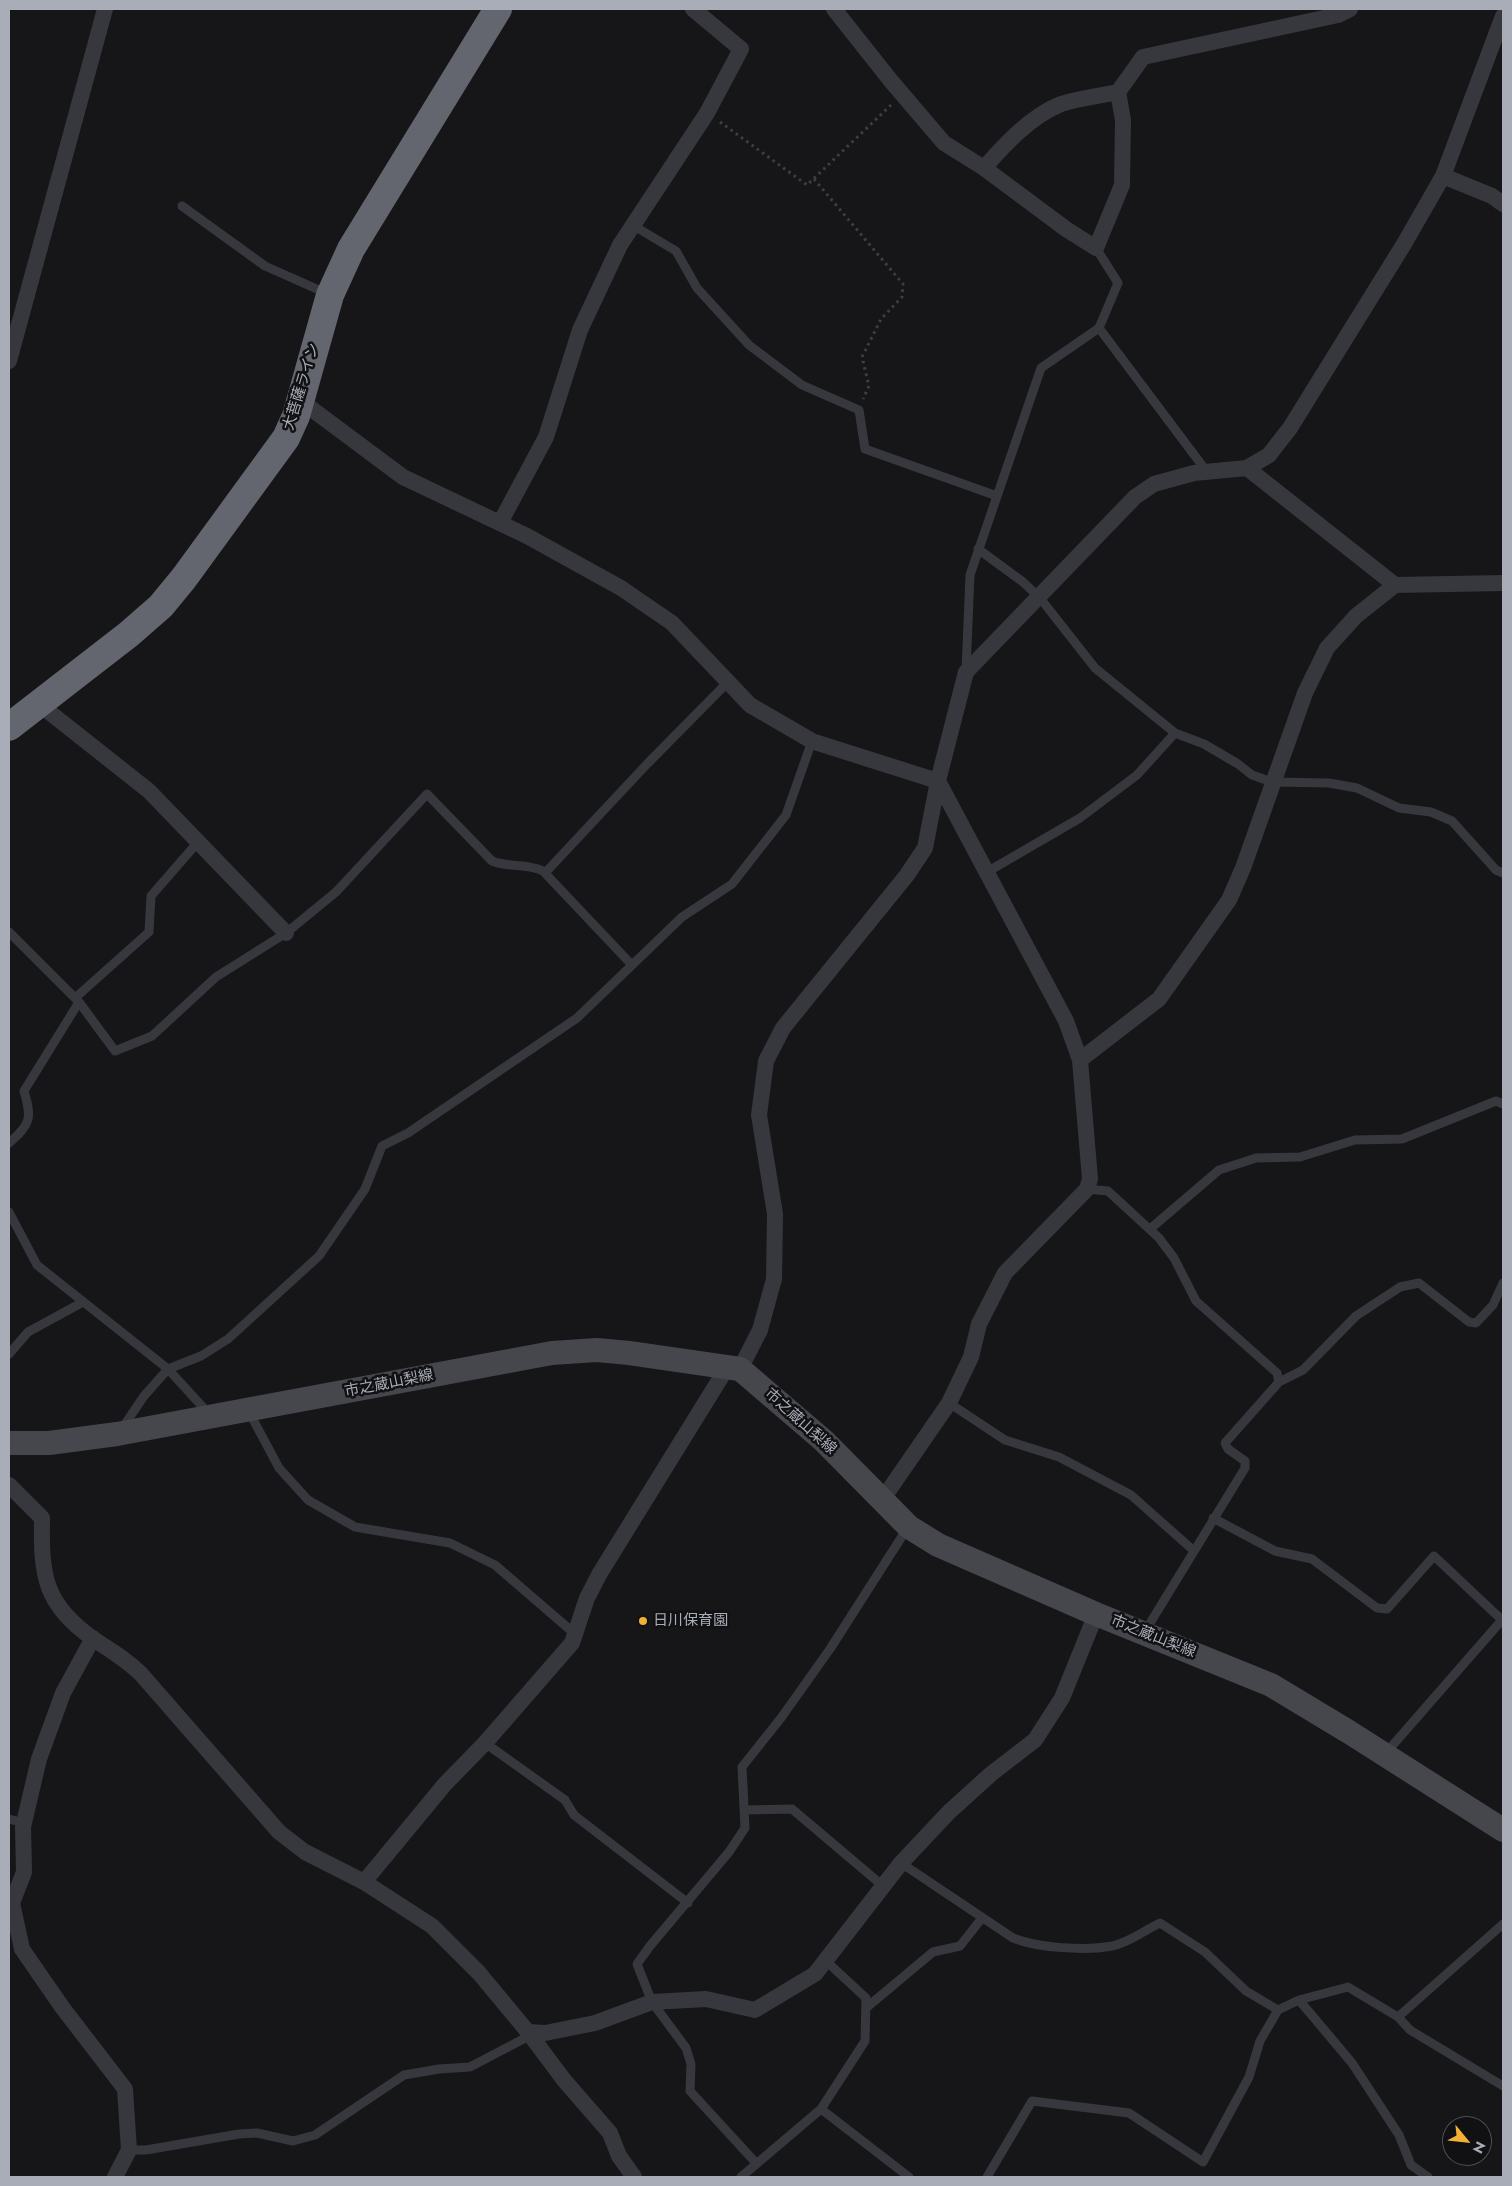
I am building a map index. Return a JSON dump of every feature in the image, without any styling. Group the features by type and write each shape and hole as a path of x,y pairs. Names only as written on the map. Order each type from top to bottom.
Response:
{"highway":[{"name":"大菩薩ライン","path":"9,727 129,634 167,599 286,438 301,401 330,295 351,249 498,9"}],"main road":[{"name":"市之蔵山梨線","path":"9,1443 49,1443 118,1434 505,1360 575,1351 629,1352 734,1368 824,1441 909,1527 938,1545 1096,1614 1271,1686 1385,1754 1503,1830"}],"street":[{"path":"9,361 105,9"},
{"path":"500,523 546,437 580,330 620,245 707,112 741,49 693,9"},
{"path":"834,9 944,143 984,168 1066,229 1096,248 1122,185 1123,120 1118,92"},
{"path":"984,168 1002,147 1038,117 1061,104 1118,92 1143,57 1338,15 1350,9"},
{"path":"364,1882 445,1784 572,1643 587,1598 600,1573 760,1330 774,1279 775,1214 759,1115 766,1061 783,1028 907,875 925,848 938,781 966,672 1040,598 1135,497 1154,484 1194,473 1246,468 1269,455 1290,428 1404,244 1443,176 1503,16"},
{"path":"1443,176 1492,196 1503,204"},
{"path":"301,401 404,477 528,536 621,588 672,623 727,683 750,705 812,741 938,781 1066,1021 1080,1060 1090,1179 1087,1189 1005,1273 979,1324 971,1357 950,1403 882,1500"},
{"path":"1246,468 1395,585"},
{"path":"1080,1060 1159,999 1223,908 1243,868 1305,693 1327,648 1356,616 1395,585 1503,583"},
{"path":"39,704 149,791 286,933"},
{"path":"9,1485 42,1518 42,1560 48,1587 57,1605 94,1638 125,1658 141,1674 280,1832 305,1852 364,1882 432,1926 479,1973 530,2034 564,2080 610,2133 619,2156 634,2177"},
{"path":"530,2034 545,2033 595,2023 652,2002 706,1999 755,2010 816,1974 901,1863 949,1812 990,1774 1035,1740 1062,1698 1096,1614"},
{"path":"94,1638 63,1693 16,1821 24,1872 12,1903 22,1949 62,2007 125,2089 129,2150 114,2177"}],"lane":[{"path":"182,206 265,266 330,295"},
{"path":"634,226 676,251 697,288 749,345 802,385 858,410 865,449 996,496"},
{"path":"966,672 970,575 1041,368 1100,328 1118,283 1096,248"},
{"path":"1100,328 1207,472"},
{"path":"978,549 1023,582 1040,598 1095,668 1175,734 1204,744 1238,764 1252,775 1272,782 1329,783 1357,788 1399,808 1431,812 1452,821 1496,870 1503,873"},
{"path":"545,873 648,763 727,683"},
{"path":"987,872 1080,818 1137,775 1175,734"},
{"path":"118,1434 144,1396 168,1369 201,1356 228,1339 319,1256 365,1189 382,1146 408,1133 577,1018 682,916 732,884 786,815 812,741"},
{"path":"9,932 77,1000 115,1051 152,1036 216,977 286,933 336,892 427,794 492,861 504,866 530,865 545,873 631,964"},
{"path":"9,1143 24,1130 30,1113 24,1091 77,1000 148,932 151,896 198,842"},
{"path":"1150,1229 1219,1170 1256,1158 1300,1157 1355,1140 1402,1139 1496,1101 1503,1104"},
{"path":"1087,1189 1108,1191 1150,1229 1174,1258 1196,1300 1277,1373 1279,1382"},
{"path":"9,1212 37,1265 168,1369 211,1417"},
{"path":"1144,1634 1193,1550 1245,1468 1245,1461 1228,1449 1225,1443 1279,1382 1303,1370 1356,1316 1400,1287 1420,1284 1469,1322 1476,1323 1493,1305 1503,1283"},
{"path":"9,1354 28,1332 83,1302"},
{"path":"950,1403 1005,1440 1059,1457 1131,1495 1193,1550"},
{"path":"248,1410 280,1468 308,1500 355,1527 450,1543 495,1565 575,1634"},
{"path":"1213,1518 1275,1552 1312,1559 1377,1608 1386,1609 1434,1556 1502,1619 1385,1754"},
{"path":"756,2162 690,2092 691,2064 686,2048 652,2002 637,1964 729,1852 745,1828 742,1767 781,1718 830,1649 909,1527"},
{"path":"484,1742 565,1800 574,1815 688,1903"},
{"path":"745,1810 792,1809 884,1886"},
{"path":"901,1863 1012,1938 1027,1944 1113,1946 1160,1923 1205,1952 1246,1992 1278,2010"},
{"path":"866,2008 933,1952 960,1946 982,1918"},
{"path":"1398,2017 1503,1924"},
{"path":"741,2177 756,2162 821,2109 865,2041 866,1998 826,1961"},
{"path":"988,2177 1032,2101 1129,2113 1203,2162 1249,2077 1260,2041 1278,2010 1299,2000 1348,1987 1398,2017 1410,2030 1503,2086"},
{"path":"1299,2000 1352,2063 1399,2135 1411,2165 1428,2177"},
{"path":"129,2150 146,2150 239,2134 257,2133 293,2140 315,2135 404,2075 439,2069 470,2067 530,2034"},
{"path":"821,2109 909,2177"}],"path":[{"path":"707,112 807,186 902,94"},
{"path":"814,179 903,284 902,297 882,319 862,357 869,386 858,410"}],"place":[{"name":"日川保育園","path":"643,1621"}]}
